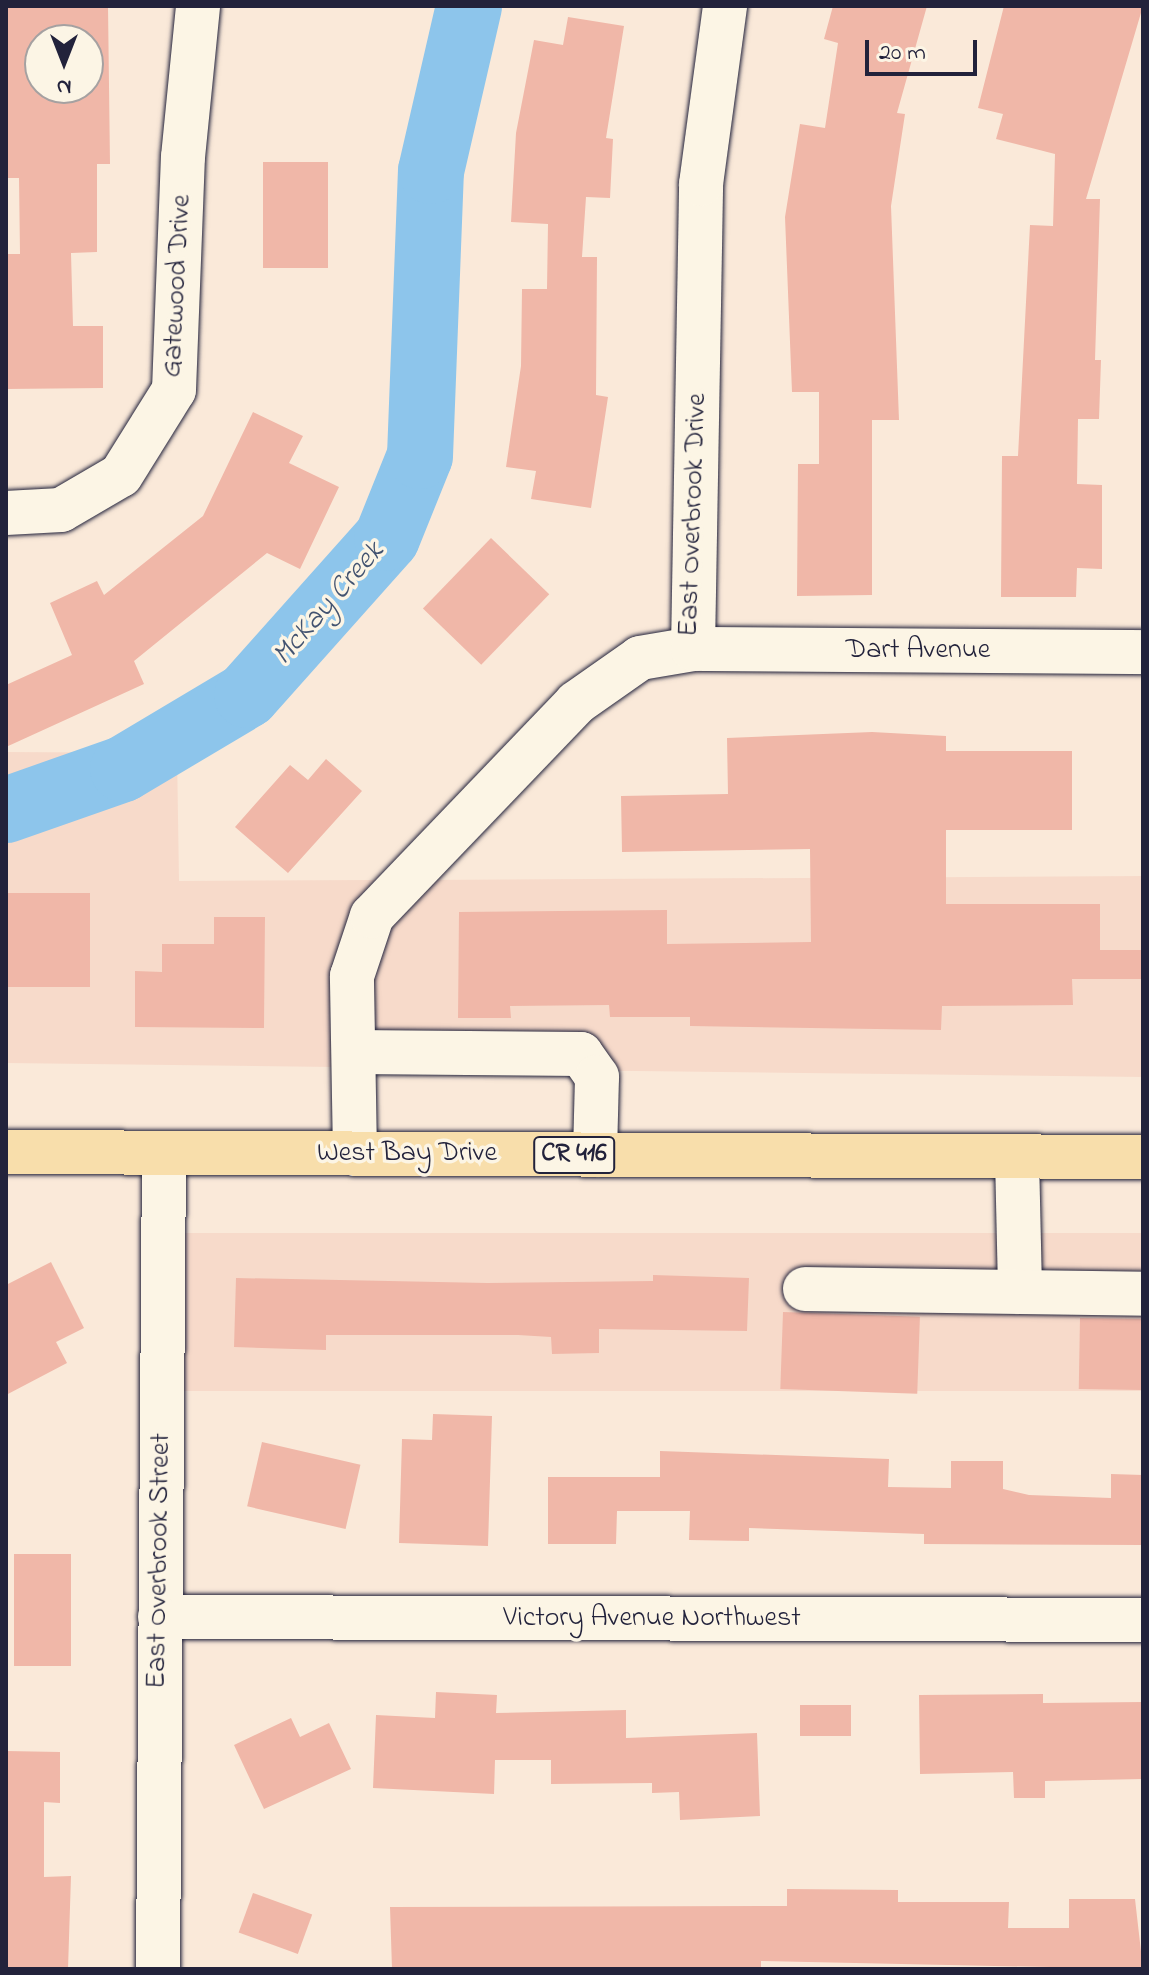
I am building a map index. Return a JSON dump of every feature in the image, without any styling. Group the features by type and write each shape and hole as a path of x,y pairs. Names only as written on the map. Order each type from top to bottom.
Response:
{"main road":[{"name":"West Bay Drive","path":"6,1152 1143,1157"}],"street":[{"name":"Gatewood Drive","path":"6,513 61,510 121,475 174,390 181,348 183,157 198,6"},
{"name":"East Overbrook Drive","path":"355,1154 352,976 372,916 405,874 576,703 640,658 693,649 701,184 725,6"},
{"name":"Dart Avenue","path":"693,649 1143,652"},
{"path":"354,1052 581,1054 597,1077 595,1155"},
{"name":"East Overbrook Street","path":"158,1969 164,1153"},
{"path":"1017,1157 1020,1292"},
{"path":"805,1289 1143,1294"},
{"name":"Victory Avenue Northwest","path":"160,1617 1143,1620"}],"shaded area":[{"path":"6,752 177,753 179,881 375,880 358,902 335,1067 6,1063"},
{"path":"1143,876 1143,1077 373,1068 372,979 389,927 428,880"},
{"path":"182,1233 1143,1233 1143,1391 182,1391"}],"building":[{"path":"6,6 108,6 110,164 97,164 97,252 71,253 73,326 103,326 103,388 6,389 6,254 20,254 19,178 6,178"},
{"path":"833,6 927,6 897,113 905,114 891,206 899,420 872,420 872,595 797,596 798,464 819,464 819,392 792,392 785,217 800,124 825,128 838,43 824,39"},
{"path":"1004,6 1143,6 1086,199 1100,199 1095,360 1101,360 1099,419 1078,419 1077,484 1102,485 1102,569 1077,568 1076,597 1001,597 1002,456 1018,456 1030,225 1053,226 1055,154 996,139 1003,114 978,108"},
{"path":"568,17 624,26 606,138 613,139 610,198 586,197 582,257 597,257 596,395 608,397 591,508 531,499 536,471 506,467 521,366 522,289 547,289 548,224 511,222 516,133 534,40 563,45"},
{"path":"263,162 328,162 328,268 263,268"},
{"path":"253,412 303,436 289,463 339,487 300,569 267,553 134,661 144,684 6,747 6,685 72,655 50,603 97,581 104,595 203,516"},
{"path":"491,538 549,594 481,665 423,608"},
{"path":"872,732 946,736 946,751 1072,751 1072,830 946,830 946,904 1100,904 1100,950 1143,950 1143,979 1072,979 1073,1005 942,1006 941,1030 690,1026 690,1017 610,1017 609,1005 510,1006 511,1018 458,1018 459,912 667,910 667,944 811,942 810,849 622,852 621,796 728,794 727,738"},
{"path":"326,759 362,791 288,873 235,827 290,765 308,780"},
{"path":"6,893 90,893 90,987 6,987"},
{"path":"214,917 265,917 264,1028 135,1027 135,971 162,972 162,944 214,944"},
{"path":"51,1262 84,1328 56,1342 67,1363 6,1395 6,1285"},
{"path":"653,1275 749,1278 747,1331 599,1329 599,1353 552,1354 551,1337 518,1335 326,1335 326,1350 234,1347 236,1278 487,1283 653,1281"},
{"path":"783,1312 920,1317 917,1394 780,1389"},
{"path":"1080,1318 1143,1319 1142,1390 1079,1389"},
{"path":"433,1414 492,1416 488,1546 399,1543 402,1439 432,1440"},
{"path":"262,1442 360,1465 346,1529 247,1506"},
{"path":"660,1451 889,1459 888,1487 951,1488 951,1461 1003,1461 1003,1489 1029,1495 1111,1498 1111,1474 1143,1475 1143,1545 924,1544 924,1534 749,1528 749,1541 689,1540 690,1511 617,1511 616,1544 548,1544 548,1477 660,1477"},
{"path":"14,1554 71,1554 71,1666 14,1666"},
{"path":"436,1692 497,1695 496,1713 626,1710 626,1738 757,1733 760,1816 680,1820 679,1792 652,1793 652,1783 551,1784 551,1760 495,1760 494,1794 373,1788 376,1715 435,1718"},
{"path":"1043,1694 1043,1703 1143,1702 1143,1779 1045,1781 1045,1798 1014,1798 1013,1772 920,1774 919,1695"},
{"path":"800,1705 851,1705 851,1736 800,1736"},
{"path":"291,1718 300,1737 329,1723 351,1769 264,1809 234,1745"},
{"path":"6,1751 60,1752 60,1803 44,1802 44,1877 71,1876 68,1969 6,1969"},
{"path":"787,1889 898,1890 898,1902 1009,1902 1008,1928 1069,1928 1069,1899 1135,1899 1143,1969 761,1961 761,1969 392,1969 390,1907 787,1906"},
{"path":"253,1893 312,1915 298,1954 239,1932"}],"waterway":[{"name":"McKay Creek","path":"6,810 123,769 247,695 387,538 420,456 431,171 469,6"}]}
